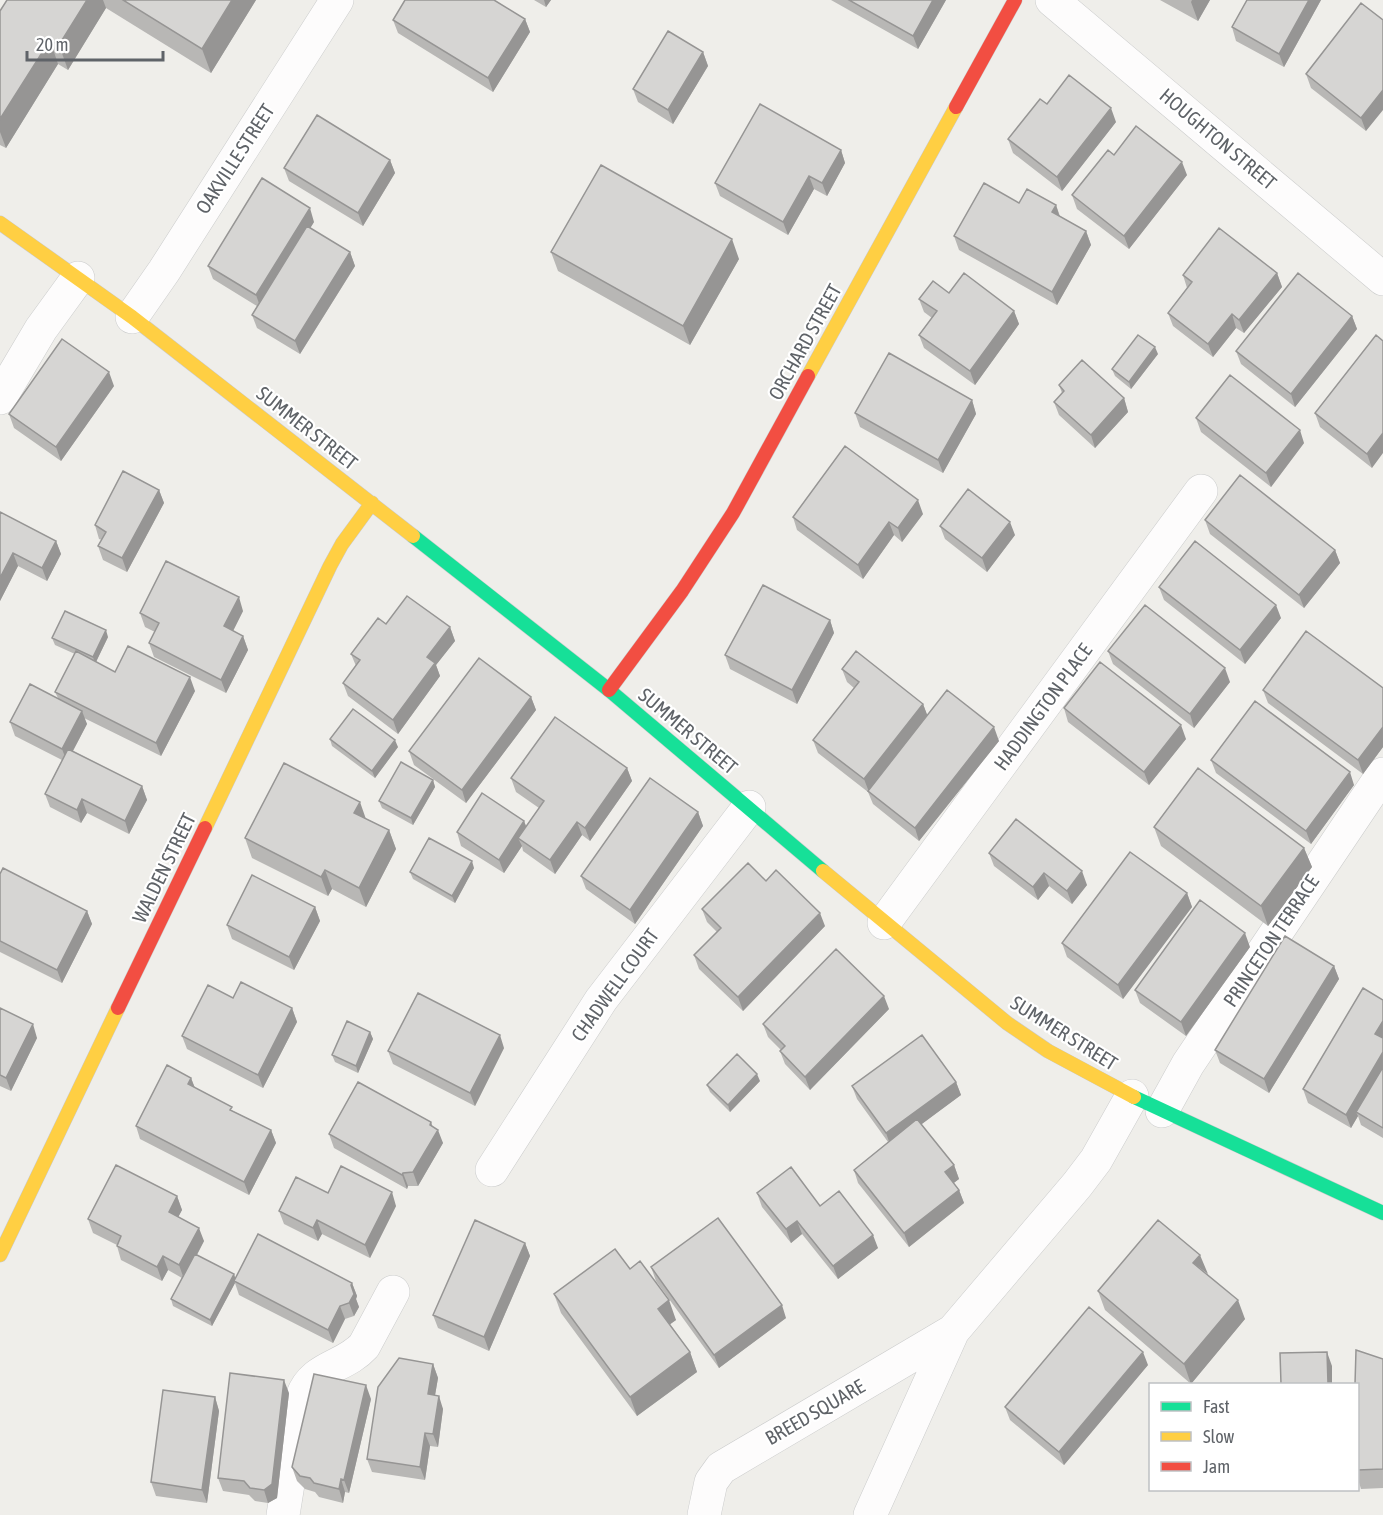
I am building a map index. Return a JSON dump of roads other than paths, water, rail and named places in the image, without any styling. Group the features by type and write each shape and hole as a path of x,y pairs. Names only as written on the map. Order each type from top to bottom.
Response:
{"main road":[{"name":"ORCHARD STREET","path":"609,690 682,591 733,513 1015,0"},
{"name":"SUMMER STREET","path":"0,223 132,317 609,690 976,999 1048,1052 1162,1111 1383,1214"},
{"name":"WALDEN STREET","path":"0,1255 330,566 342,544 372,503"}],"street":[{"name":"OAKVILLE STREET","path":"132,317 164,271 337,0"},
{"name":"HOUGHTON STREET","path":"1052,0 1383,279"},
{"path":"0,398 41,329 78,278"},
{"name":"HADDINGTON PLACE","path":"884,923 1201,491"},
{"name":"PRINCETON TERRACE","path":"1162,1111 1188,1064 1383,774"},
{"name":"CHADWELL COURT","path":"492,1170 606,993 749,807"},
{"name":"BREED SQUARE","path":"870,1515 953,1331 1077,1185 1096,1160 1132,1096"},
{"path":"283,1515 302,1397 306,1386 317,1374 353,1357 364,1346 393,1292"},
{"name":"BREED SQUARE","path":"704,1515 711,1482 721,1468 953,1331"}]}
